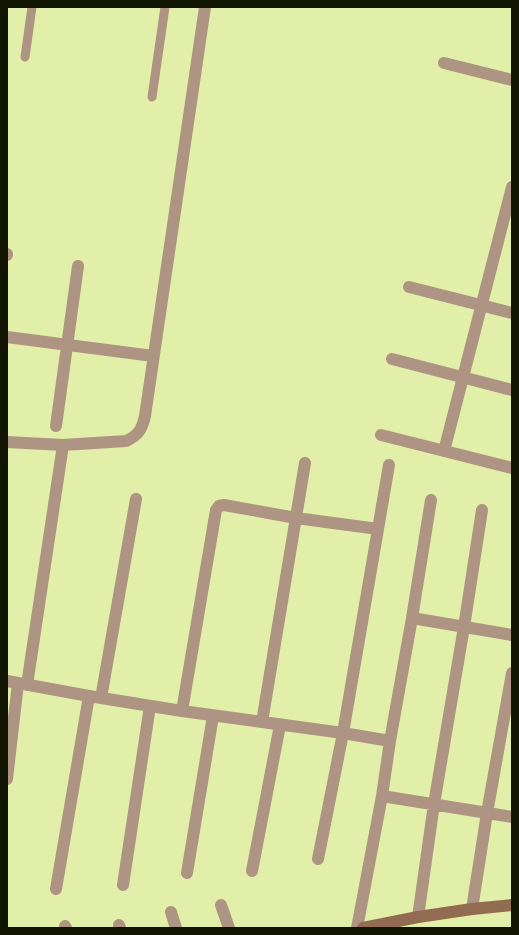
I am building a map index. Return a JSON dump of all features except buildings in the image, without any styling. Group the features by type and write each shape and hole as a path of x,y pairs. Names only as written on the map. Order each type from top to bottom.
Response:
{"street":[{"path":"7,442 63,445 126,441 134,437 141,430 205,7"},
{"path":"444,63 512,80"},
{"path":"444,451 482,305 506,234 512,187"},
{"path":"56,426 78,266"},
{"path":"409,287 512,313"},
{"path":"7,337 153,356"},
{"path":"392,359 463,376 512,390"},
{"path":"381,435 512,468"},
{"path":"7,779 17,683 63,445"},
{"path":"262,722 305,463"},
{"path":"318,859 343,733 389,465"},
{"path":"101,698 136,499"},
{"path":"357,928 382,796 431,500"},
{"path":"182,711 216,510 219,506 224,505 296,518 378,529"},
{"path":"418,917 434,804 482,510"},
{"path":"412,618 512,635"},
{"path":"472,909 487,813 512,673"},
{"path":"17,683 213,716 343,733 390,741"},
{"path":"56,888 89,696"},
{"path":"122,885 150,706"},
{"path":"187,873 213,716"},
{"path":"252,871 280,725"},
{"path":"382,796 512,817"},
{"path":"221,905 229,928"},
{"path":"363,928 418,917 512,905"},
{"path":"171,912 176,928"}],"lane":[{"path":"25,57 32,7"},
{"path":"152,96 165,7"}]}
